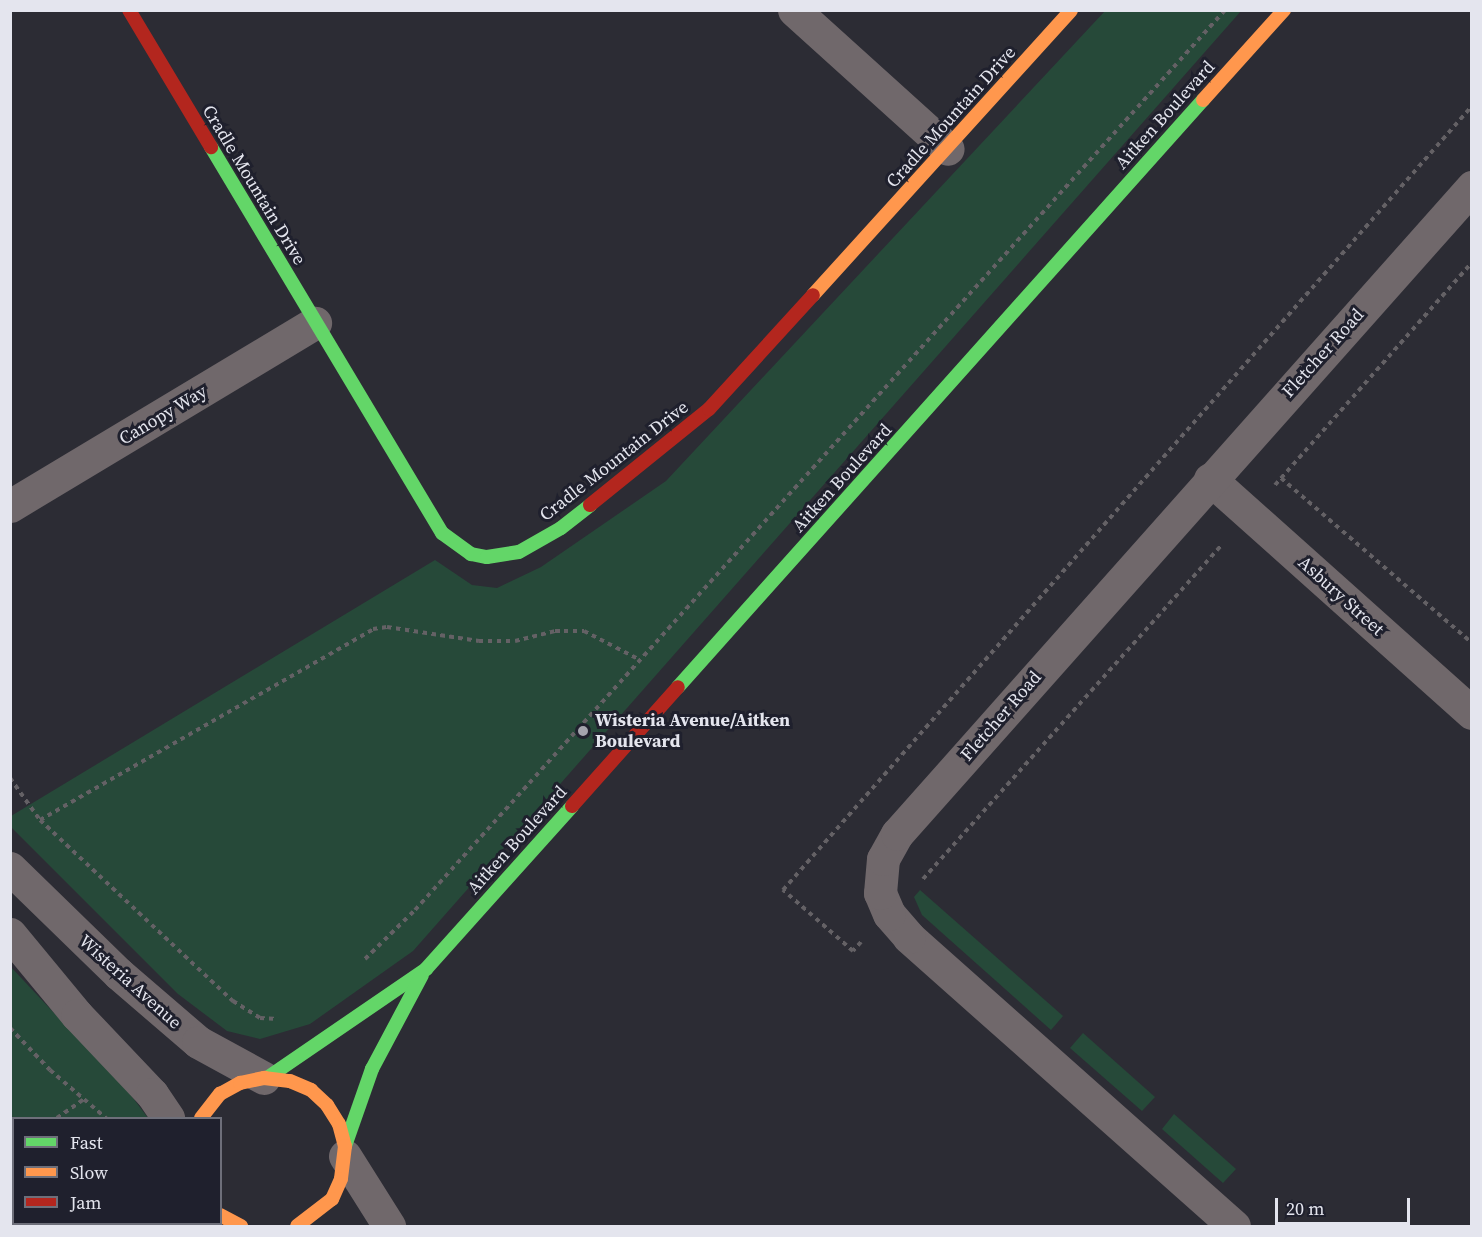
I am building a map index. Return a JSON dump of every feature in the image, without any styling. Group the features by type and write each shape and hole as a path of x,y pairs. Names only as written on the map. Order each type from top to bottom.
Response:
{"main road":[{"name":"Cradle Mountain Drive","path":"129,10 442,533 471,554 487,557 519,552 561,528 623,483 709,409 1071,10"},
{"name":"Aitken Boulevard","path":"297,1227 316,1215 332,1199 341,1179 345,1151 372,1069 426,969 1284,10"},
{"name":"Aitken Boulevard","path":"266,1078 426,969"},
{"path":"203,1117 220,1094 240,1083 266,1078 290,1081 311,1090 327,1105 339,1124 345,1151"},
{"path":"222,1216 242,1227"}],"street":[{"path":"794,10 948,148"},
{"name":"Fletcher Road","path":"1234,1227 909,937 889,914 880,892 879,876 883,859 897,834 1210,479 1472,187"},
{"name":"Canopy Way","path":"10,506 315,323"},
{"name":"Asbury Street","path":"1210,479 1472,713"},
{"name":"Wisteria Avenue","path":"10,868 119,974 198,1042 266,1078"},
{"path":"10,934 77,1016 152,1094 167,1117"},
{"path":"345,1151 389,1227"}],"path":[{"path":"358,965 415,910 638,659 1225,10"},
{"path":"1281,478 1472,643"},
{"path":"40,819 373,629 387,627 479,641 515,641 555,631 584,631 638,659"},
{"path":"10,778 40,819 232,1001 260,1018 283,1018"},
{"path":"10,1028 83,1100 104,1117"},
{"path":"60,1117 83,1100"}],"green space":[{"path":"1105,11 1241,11 413,951 310,1024 260,1039 227,1031 178,994 11,827 11,816 435,560 472,585 497,588 541,567 666,481"},
{"path":"920,890 1063,1016 1051,1030 922,915 914,897"},
{"path":"10,966 130,1094 147,1117 12,1117 12,1225 130,1225 11,1226"},
{"path":"1083,1033 1155,1097 1142,1111 1070,1048"},
{"path":"1174,1114 1236,1169 1223,1183 1162,1129"}],"traffic: fast":[{"path":"678,687 1203,100"},
{"path":"211,147 442,533 471,554 487,557 519,552 561,528 590,505"},
{"path":"267,1078 426,969 572,806"},
{"path":"345,1146 372,1069 422,975"}],"traffic: slow":[{"path":"813,295 1071,10"},
{"path":"1203,100 1284,10"},
{"path":"202,1117 220,1094 240,1083 264,1078 290,1081 311,1090 327,1105 339,1124 345,1146 341,1179 332,1199 297,1226"},
{"path":"222,1216 241,1226"}],"traffic: jam":[{"path":"129,10 211,147"},
{"path":"590,505 709,409 813,295"},
{"path":"572,806 678,687"}],"place":[{"name":"Wisteria Avenue/Aitken Boulevard","path":"583,731"}]}
